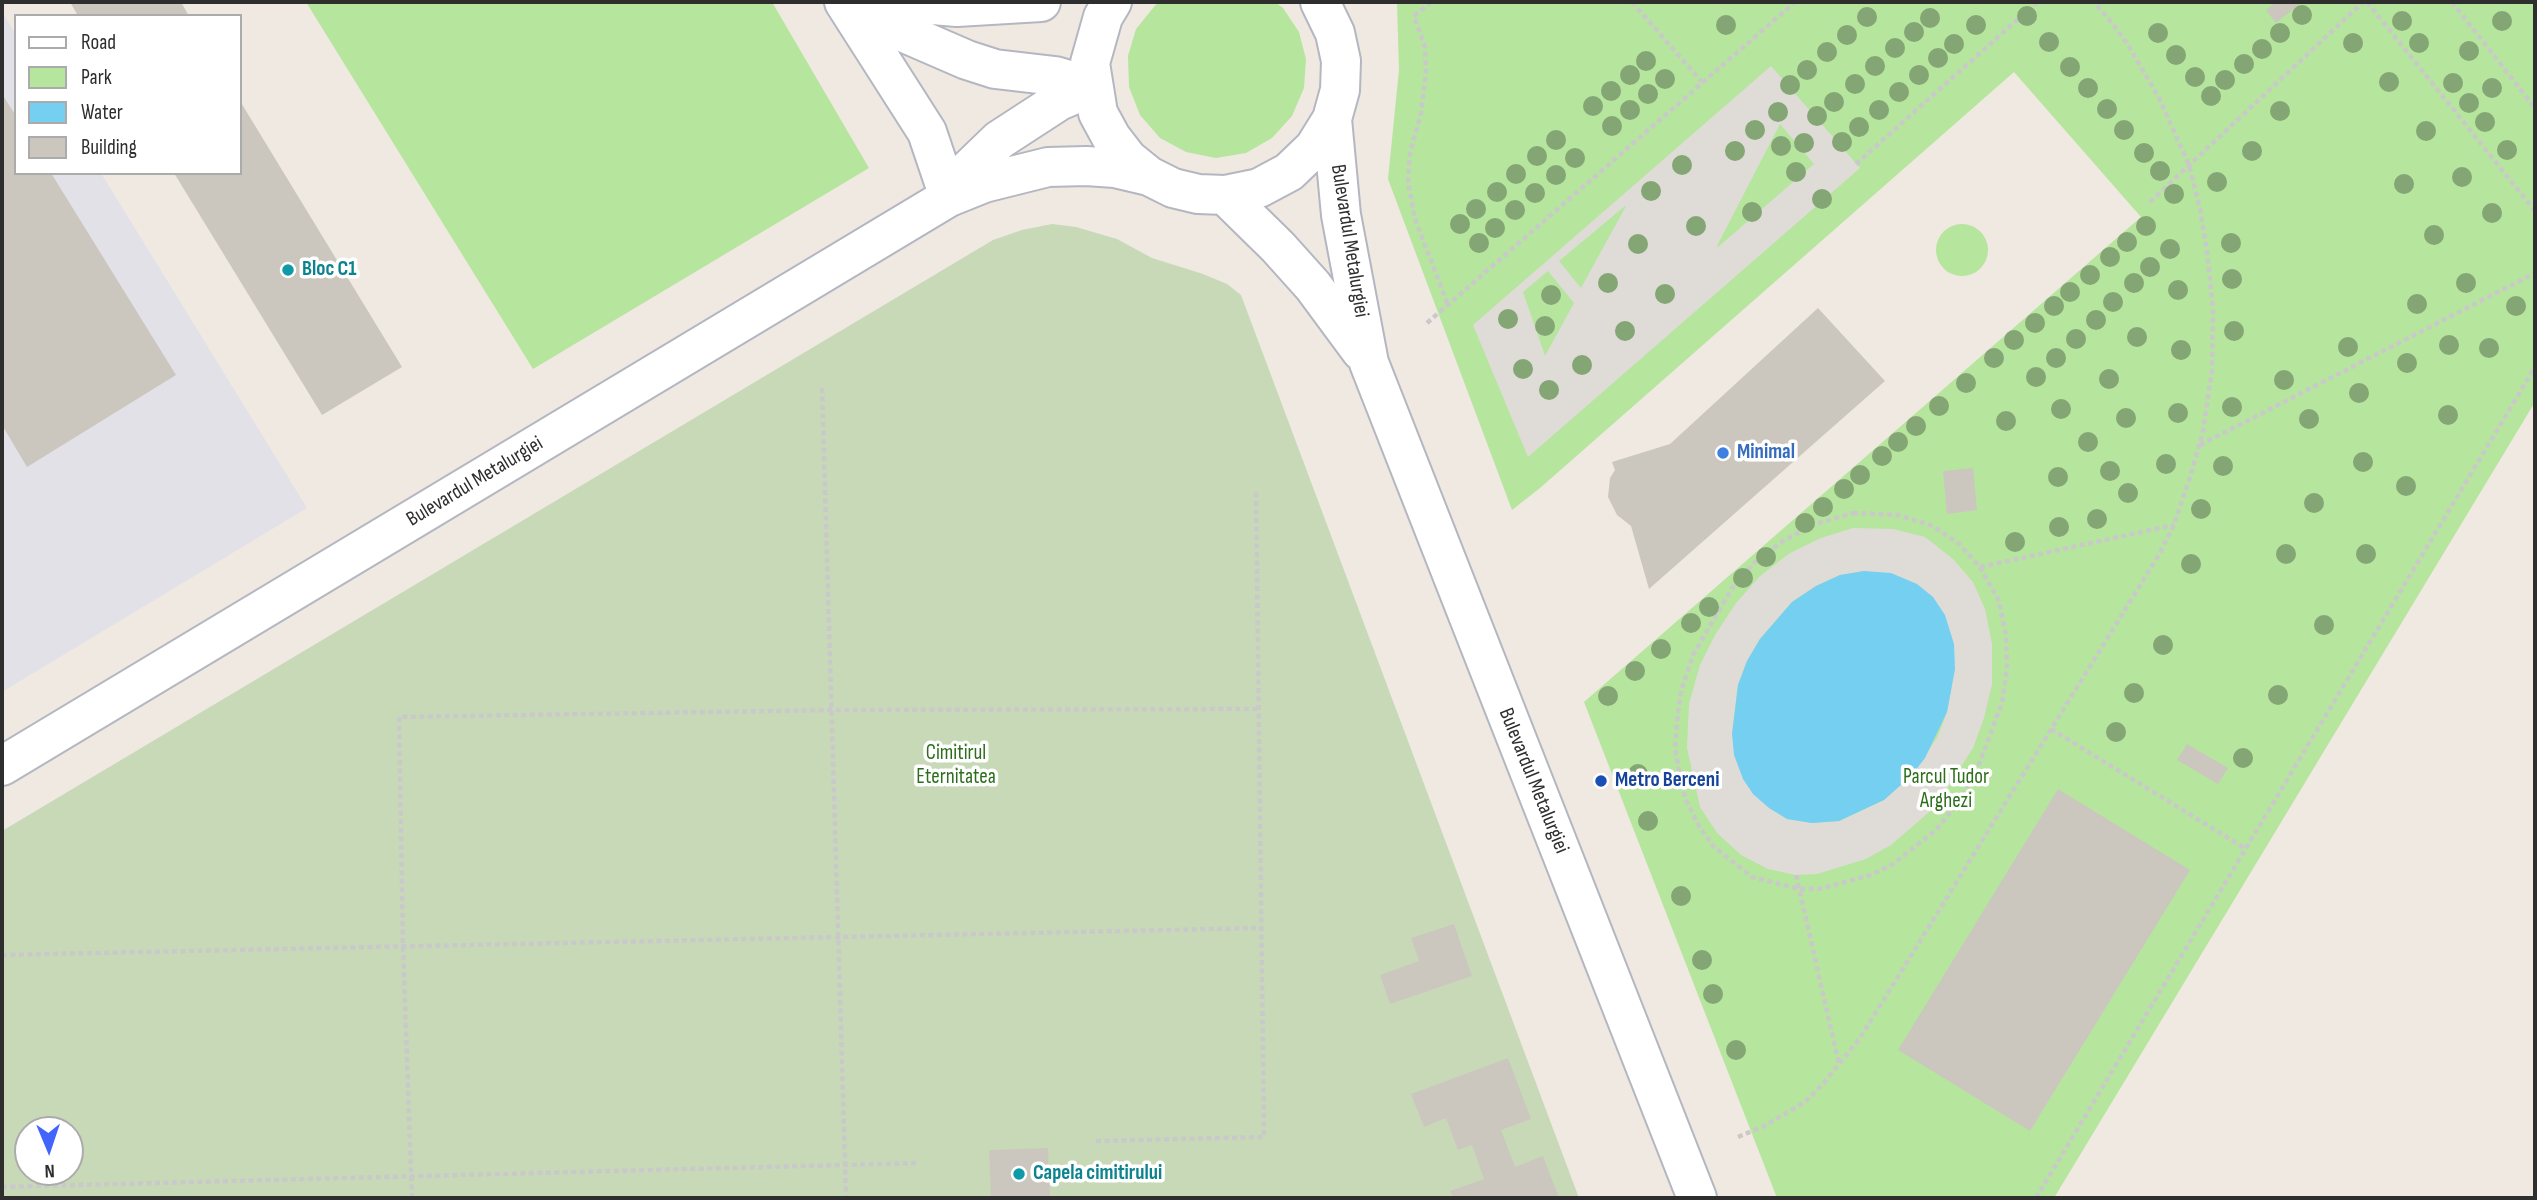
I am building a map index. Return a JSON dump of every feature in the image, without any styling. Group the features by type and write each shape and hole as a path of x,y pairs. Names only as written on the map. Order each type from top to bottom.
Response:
{"main road":[{"path":"844,2 928,132 948,197"},
{"path":"852,2 900,31 967,60 995,69 1055,76 1092,87"},
{"path":"896,2 957,7 1041,2"},
{"path":"1112,2 1103,17 1090,63 1098,113 1111,137 1128,159 1149,176 1185,191 1225,195 1259,188 1289,172 1314,148 1332,118 1340,90 1341,61 1335,33 1320,2"},
{"name":"Bulevardul Metalurgiei","path":"948,197 969,169 999,140 1059,101 1092,87"},
{"name":"Bulevardul Metalurgiei","path":"1332,118 1341,215 1370,363 1697,1198"},
{"name":"Bulevardul Metalurgiei","path":"2,766 948,197 984,183 1048,167 1086,166 1149,176"},
{"name":"Bulevardul Metalurgiei","path":"1225,195 1313,286 1370,363"}],"path":[{"path":"1431,2 1414,16 1425,47 1426,72 1423,103 1410,153 1408,182 1415,219 1448,305"},
{"path":"1632,2 1703,82"},
{"path":"1427,323 1795,2"},
{"path":"1856,164 2037,2"},
{"path":"1738,1138 1805,1102 1860,1038 2175,525 2203,432 2212,370 2213,309 2207,251 2189,164 2172,126 2143,71 2112,23 2094,2"},
{"path":"2150,202 2365,2 2535,211"},
{"path":"2452,2 2535,108"},
{"path":"2199,446 2535,273"},
{"path":"2036,1198 2535,367"},
{"path":"822,388 846,1198"},
{"path":"1096,1141 1264,1137 1256,491"},
{"path":"1853,513 1898,515 1933,526 1959,544 1980,567 1999,601 2006,636 2007,668 2002,703 1975,775 1936,830 1893,864 1871,875 1845,884 1819,889 1799,889 1752,877 1735,865 1713,846 1686,800 1675,749 1681,691 1693,655 1732,587 1754,563 1783,541 1815,524 1853,513"},
{"path":"1980,567 2175,525"},
{"path":"412,1198 398,717 832,710 1258,709"},
{"path":"2051,729 2246,849"},
{"path":"1796,875 1839,1064"},
{"path":"2,955 1261,928"},
{"path":"2,1187 919,1163"}],"shaded area":[{"path":"2,12 14,32 14,175 102,175 307,508 2,692"},
{"path":"1771,66 1860,168 1528,457 1473,325","holes":["1780,124 1814,164 1718,247 1717,246","1625,206 1626,206 1581,288 1559,261","1548,271 1574,303 1545,356 1523,292"]},
{"path":"1853,528 1893,529 1925,537 1953,559 1973,582 1985,609 1992,644 1992,684 1973,748 1935,807 1891,845 1866,859 1817,874 1796,875 1768,869 1741,855 1717,833 1700,807 1687,748 1689,704 1700,665 1736,603 1760,576 1790,553 1821,538","holes":["1864,571 1955,669 1947,712 1938,736 1912,775 1884,800 1839,821 1812,823 1787,819 1732,734 1738,685 1747,661 1760,639 1792,602 1816,586 1840,575"]}],"green space":[{"path":"306,2 772,2 869,168 533,369"},
{"path":"1158,2 1275,2 1283,8 1299,32 1306,59 1304,88 1292,116 1272,138 1246,153 1216,158 1186,152 1160,138 1140,115 1129,87 1128,56 1136,29"},
{"name":"Parcul Tudor Arghezi","path":"1397,2 2535,2 2535,402 2054,1198 1777,1198 1584,702 2141,217 2014,72 1512,510 1388,179 1399,70"},
{"name":"Cimitirul Eternitatea","path":"1052,224 1076,227 1117,239 1152,258 1203,274 1227,284 1241,295 1579,1198 2,1198 2,831 993,240"},
{"path":"1962,224 1972,226 1980,232 1986,240 1986,260 1980,268 1972,274 1962,276 1952,274 1944,268 1938,260 1936,250 1938,240 1944,232 1952,226"}],"water":[{"path":"1864,571 1891,573 1917,584 1933,597 1945,615 1954,644 1955,669 1947,712 1925,758 1912,775 1884,800 1839,821 1812,823 1787,819 1753,794 1743,779 1734,755 1732,734 1738,685 1747,661 1760,639 1792,602 1816,586 1840,575"}],"building":[{"path":"70,2 181,2 188,14 77,14"},
{"path":"2276,2 2302,2 2276,23 2266,10"},
{"path":"2,94 14,113 14,175 52,175 176,375 27,467 2,425"},
{"name":"Bloc C1","path":"242,104 402,367 322,415 175,175 242,175"},
{"name":"Minimal","path":"1818,308 1885,381 1649,589 1631,526 1617,515 1608,497 1610,478 1615,470 1612,462 1670,444"},
{"path":"1973,468 1977,510 1947,514 1943,471"},
{"path":"2187,744 2228,768 2218,784 2177,760"},
{"path":"2058,789 2190,870 2030,1131 1898,1050"},
{"path":"1454,924 1472,976 1390,1004 1380,975 1419,961 1411,938"},
{"path":"1508,1058 1531,1119 1501,1130 1515,1167 1543,1156 1559,1198 1453,1198 1450,1191 1484,1179 1472,1145 1458,1150 1446,1118 1424,1127 1411,1094"},
{"name":"Capela cimitirului","path":"1048,1148 1050,1198 991,1198 989,1150"}],"place":[{"name":"Bloc C1","path":"288,270"},
{"name":"Minimal","path":"1723,453"},
{"name":"Metro Berceni","path":"1601,781"},
{"name":"Capela cimitirului","path":"1019,1174"}]}
